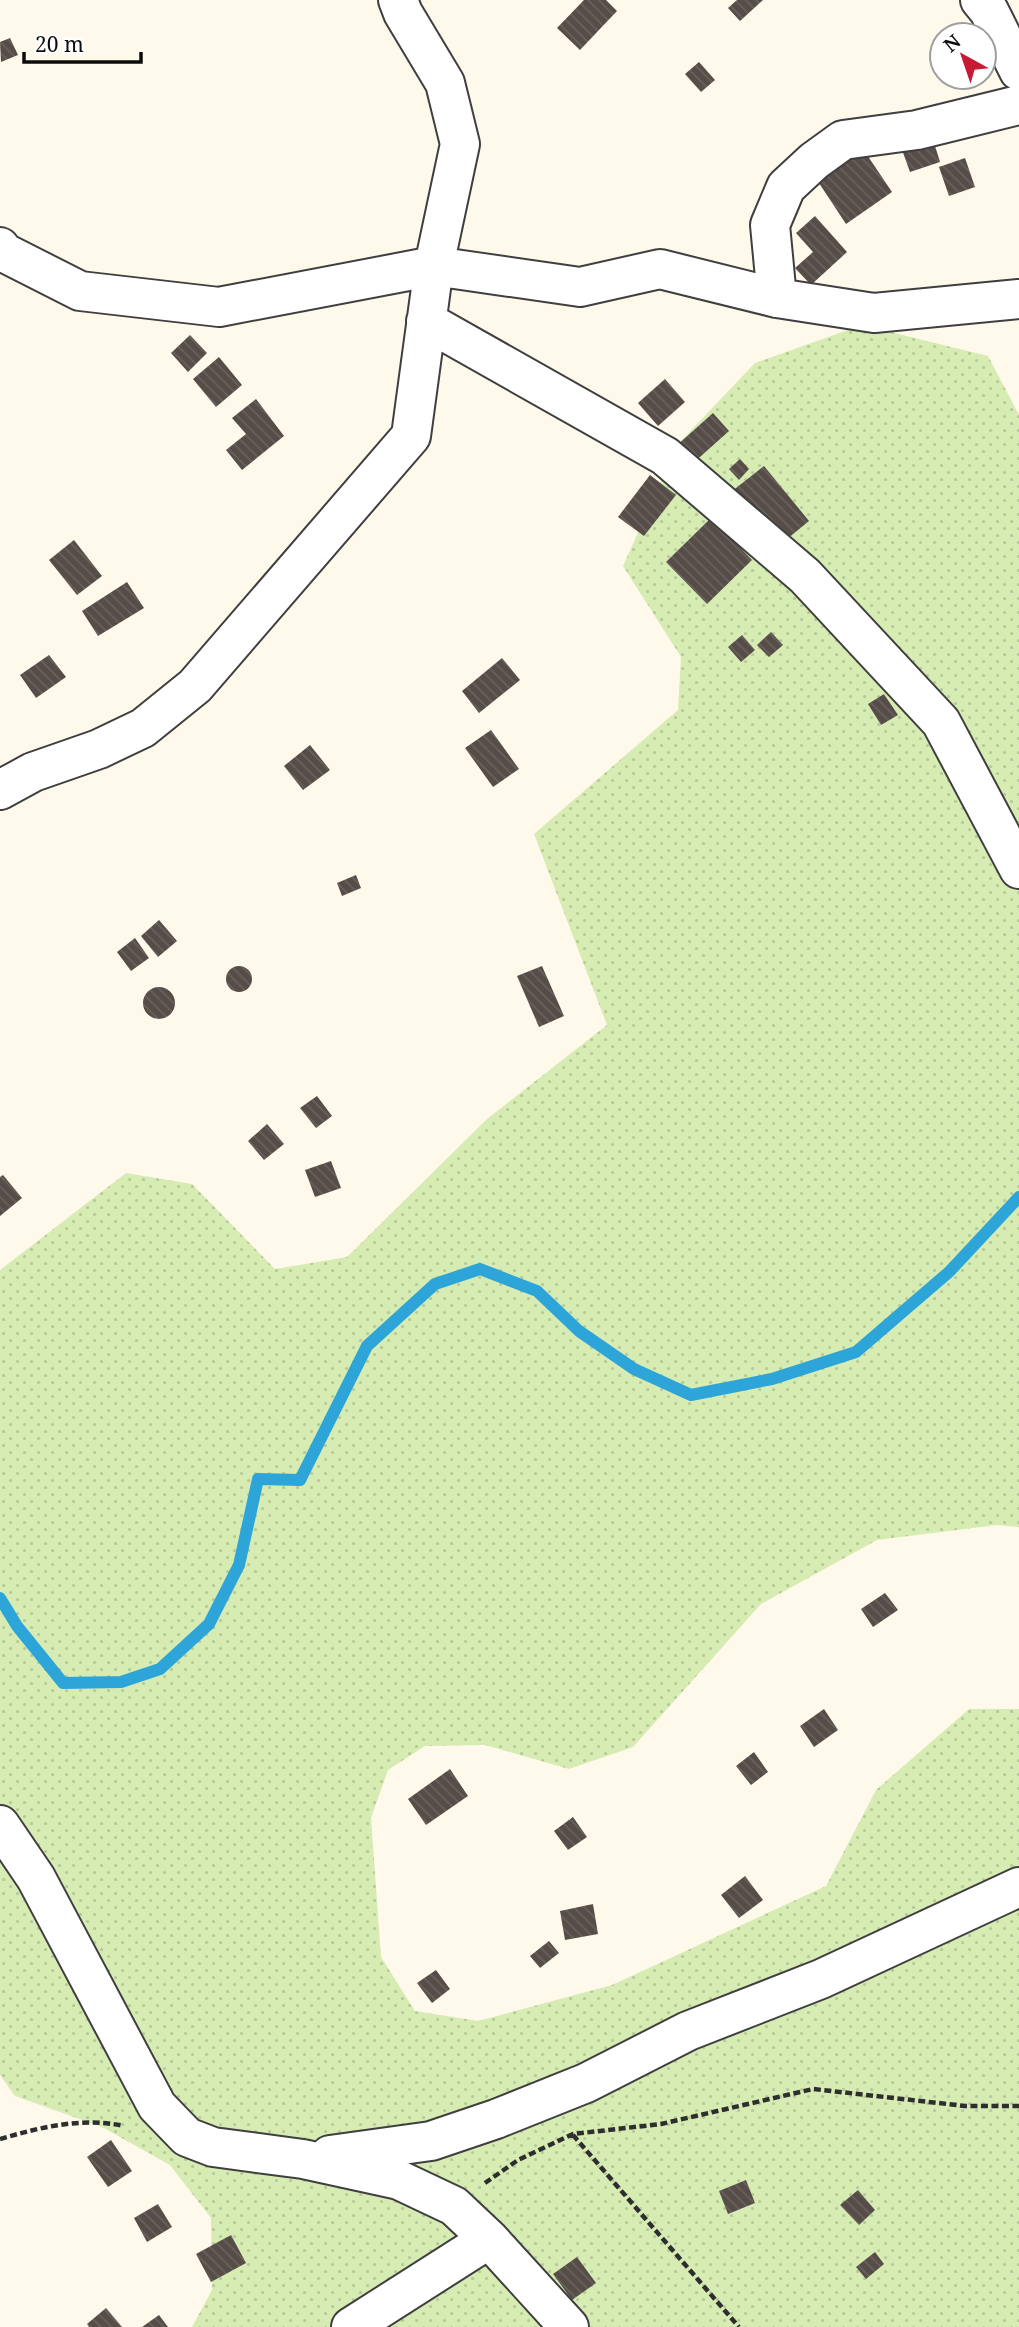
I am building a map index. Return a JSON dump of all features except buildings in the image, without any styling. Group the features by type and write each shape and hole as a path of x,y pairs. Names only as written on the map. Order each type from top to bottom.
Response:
{"street":[{"path":"0,790 33,772 99,749 143,728 195,686 411,436 434,266 460,144 445,83 402,13 398,0"},
{"path":"980,0 989,11 1019,71"},
{"path":"777,298 770,225 786,187 814,161 843,140 917,130 1019,105"},
{"path":"0,247 2,252 80,291 219,307 434,266 580,287 660,269 777,298 874,313 1019,299"},
{"path":"426,321 665,456 805,576 941,722 1019,869"},
{"path":"0,1825 36,1878 152,2097 187,2137 213,2147 303,2159 399,2180 454,2206 489,2239 569,2327"},
{"path":"303,2159 431,2141 496,2119 586,2083 688,2031 821,1979 1019,1887"},
{"path":"351,2327 489,2239"}],"path":[{"path":"454,2206 518,2160 573,2134 661,2124 813,2090 965,2106 1019,2106"},
{"path":"0,2139 58,2124 105,2122 132,2128"},
{"path":"573,2134 739,2327"}],"green space":[{"path":"862,325 988,356 1019,415 1019,1527 997,1525 877,1540 761,1604 633,1747 569,1769 485,1745 425,1746 388,1770 371,1818 381,1957 415,2011 478,2021 612,1985 826,1886 876,1790 969,1709 1019,1709 1019,2327 192,2327 212,2290 211,2218 170,2165 102,2127 15,2096 0,2075 0,1270 126,1173 192,1184 275,1269 347,1257 487,1119 607,1025 534,834 678,710 681,657 623,566 678,444 755,363"}],"waterway":[{"path":"0,1598 17,1626 63,1683 121,1682 160,1669 209,1624 239,1565 258,1479 300,1480 367,1346 435,1284 480,1269 537,1291 579,1331 634,1369 691,1395 772,1379 856,1352 949,1272 1019,1197"}]}
